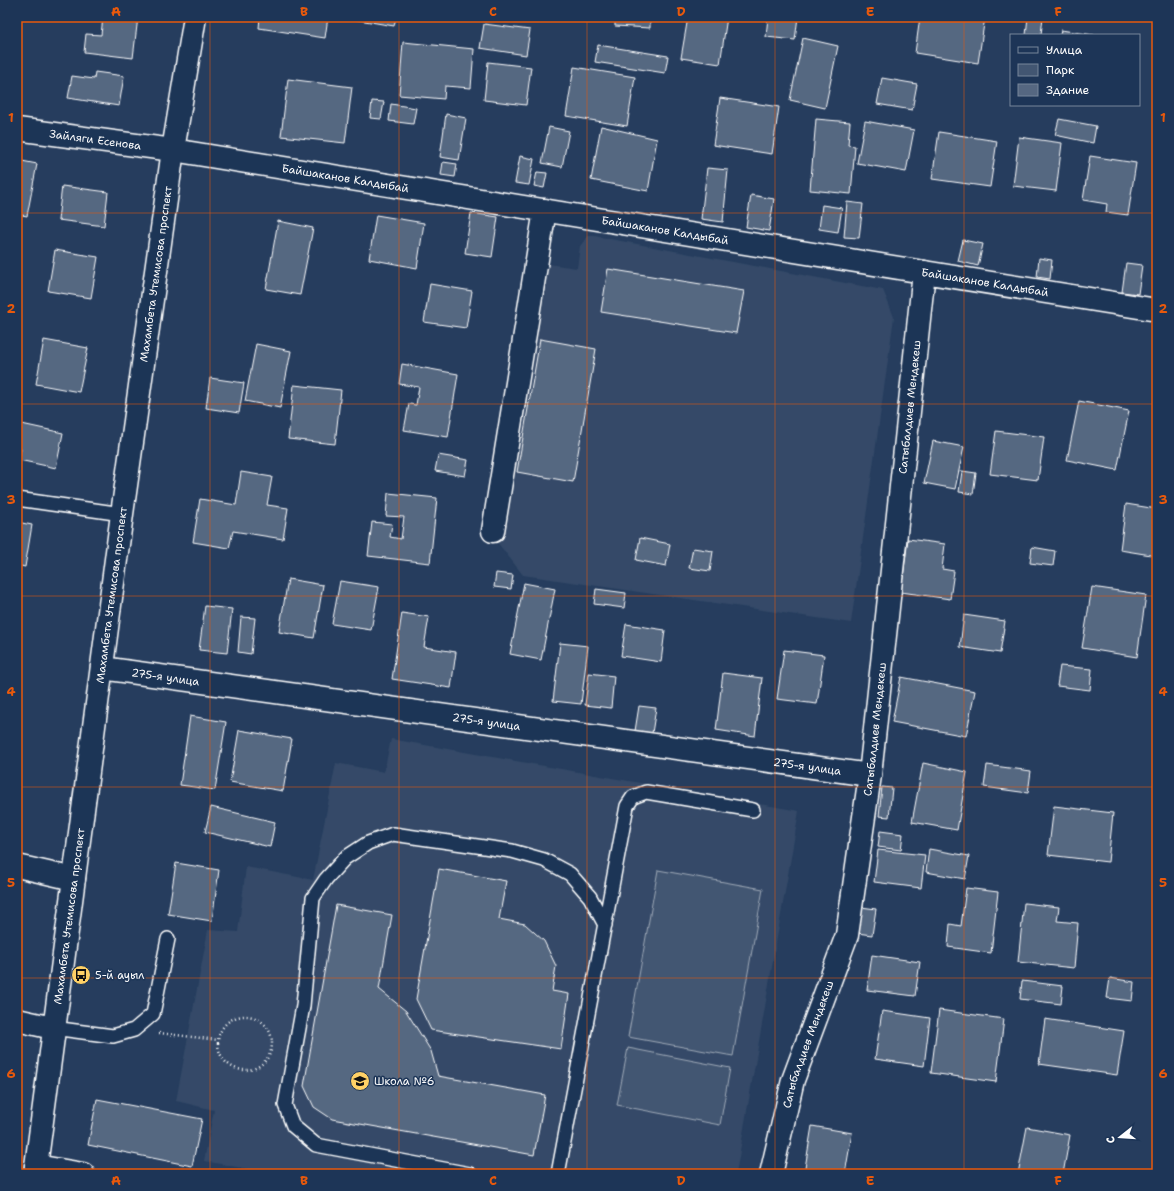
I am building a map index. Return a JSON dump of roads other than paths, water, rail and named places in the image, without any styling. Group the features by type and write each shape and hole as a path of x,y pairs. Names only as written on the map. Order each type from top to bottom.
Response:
{"street":[{"name":"Махамбета Утемисова проспект","path":"36,1170 122,514 173,150 195,17"},
{"name":"Зайляги Есенова","path":"17,129 173,150"},
{"name":"Байшаканов Калдыбай","path":"173,150 1157,310"},
{"path":"493,531 545,210"},
{"name":"Сатыбалдиев Мендекеш","path":"771,1174 793,1080 847,934 870,775 924,272"},
{"name":"275-я улица","path":"102,668 870,775"},
{"path":"17,866 74,879"},
{"path":"17,1020 54,1028"},
{"path":"36,1170 83,1174"}],"lane":[{"path":"17,500 122,514"},
{"path":"558,1174 627,806 633,797 646,792 754,810"},
{"path":"470,1174 316,1145 293,1126 285,1105 303,1006 313,898 326,879 344,858 368,843 393,834 512,852 544,860 570,874 590,897 605,926"},
{"path":"54,1028 113,1036 134,1030 153,1014 168,939"}],"place":[{"name":"5-й ауыл","path":"81,975"},
{"name":"Школа №6","path":"360,1081"}]}
